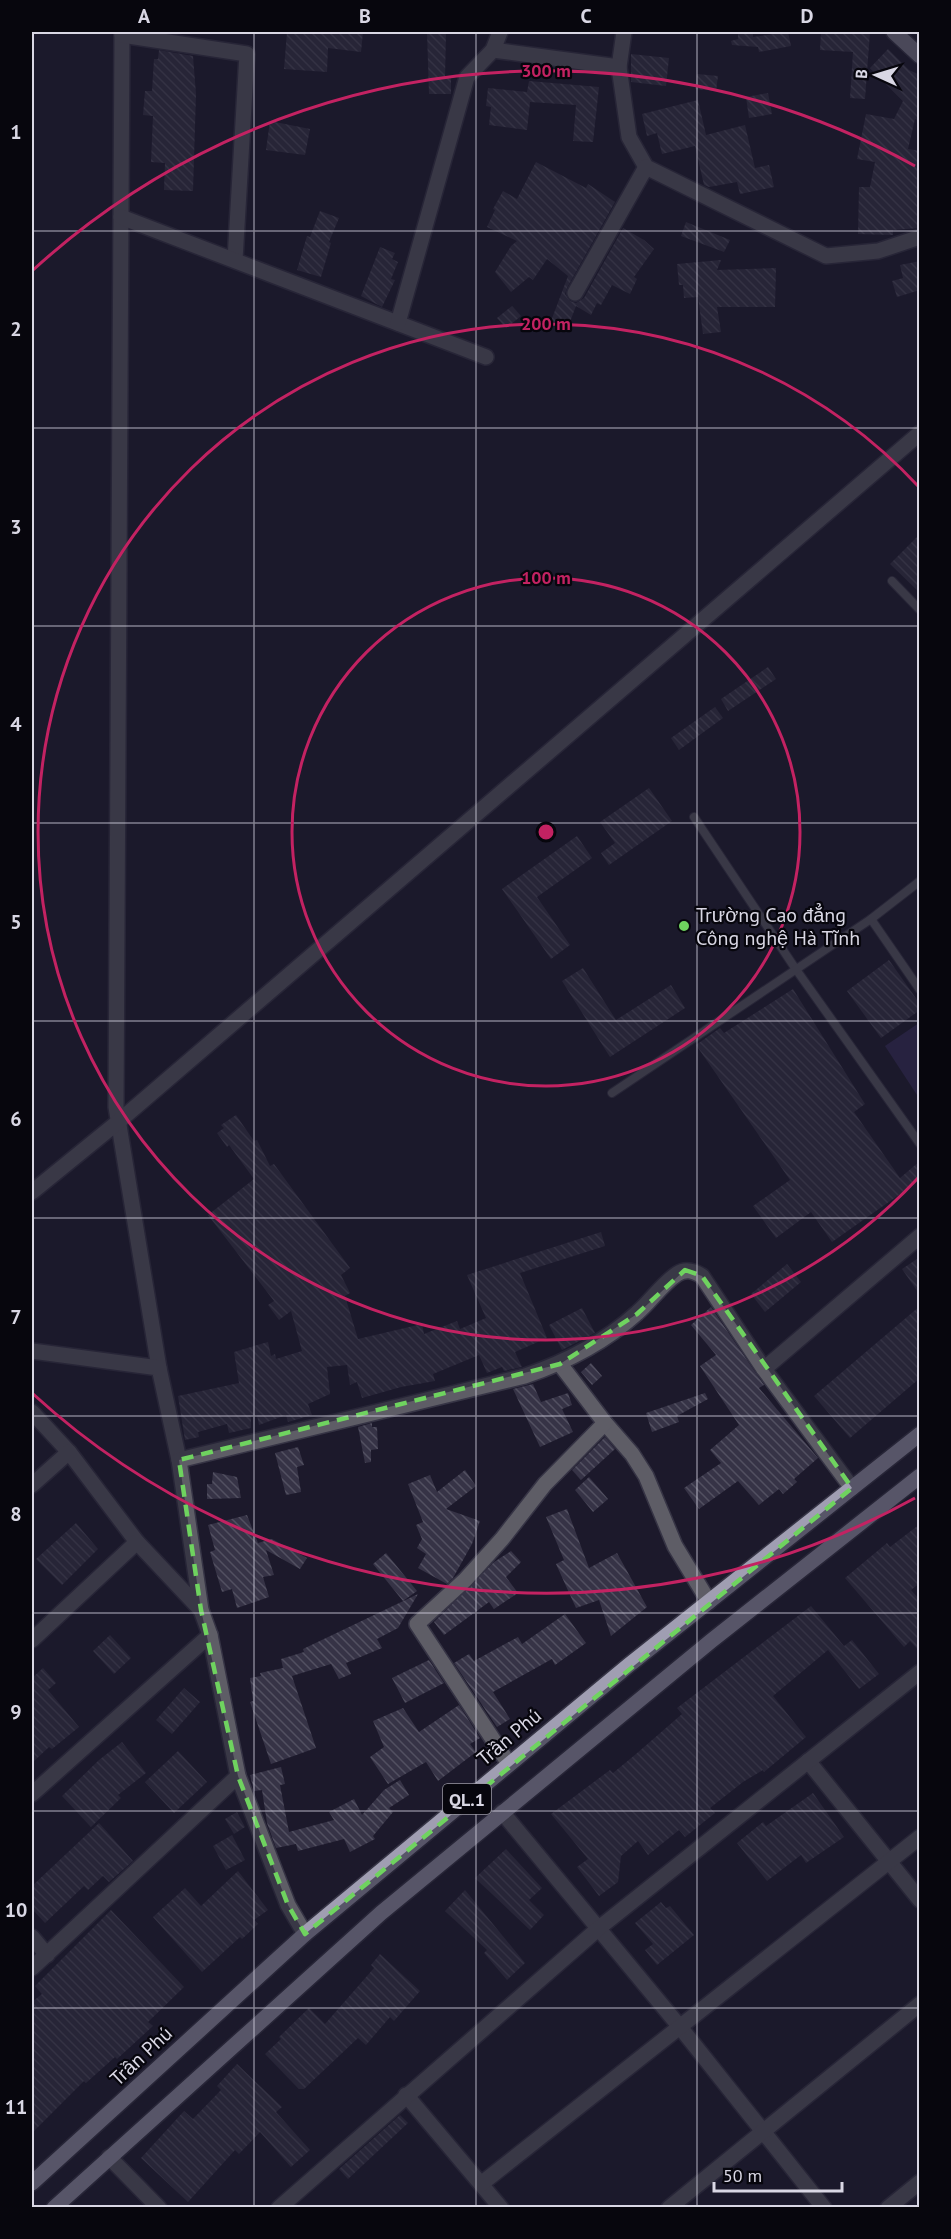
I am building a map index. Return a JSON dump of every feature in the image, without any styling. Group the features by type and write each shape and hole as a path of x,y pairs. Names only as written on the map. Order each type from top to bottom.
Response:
{"main road":[{"name":"Trần Phú","path":"32,2183 305,1934 509,1764 920,1434"},
{"name":"QL.1","path":"54,2208 381,1913 702,1648 920,1476"}],"street":[{"path":"398,323 467,77 493,50 500,32"},
{"path":"624,32 619,67 629,137 646,166 826,255 878,251 920,237"},
{"path":"894,32 920,56"},
{"path":"235,260 247,54 122,33 116,1095 118,1122 159,1368 179,1460 201,1610 210,1635 238,1776 288,1905 305,1934"},
{"path":"493,50 619,67"},
{"path":"575,293 646,166"},
{"path":"121,217 486,357"},
{"path":"32,1192 118,1122 920,433"},
{"path":"764,1369 920,1236"},
{"path":"179,1460 525,1376 560,1364 637,1314 676,1274 685,1270 702,1276 764,1369 852,1488"},
{"path":"32,1351 159,1368"},
{"path":"560,1364 604,1424 632,1454 646,1476 675,1546 709,1602"},
{"path":"32,1412 69,1452 137,1542 201,1610"},
{"path":"509,1764 417,1624 465,1580 502,1539 545,1484 604,1424"},
{"path":"32,1485 69,1452"},
{"path":"32,1640 137,1542"},
{"path":"32,1794 210,1635"},
{"path":"279,2208 599,1928 920,1672"},
{"path":"808,1761 920,1900"},
{"path":"32,1968 238,1776"},
{"path":"502,1812 680,2026 824,2208"},
{"path":"481,2184 920,1837"},
{"path":"32,1937 47,1955"},
{"path":"669,2208 920,2004"},
{"path":"406,2095 501,2208"},
{"path":"109,2157 159,2208"},
{"path":"888,2208 920,2182"}],"lane":[{"path":"892,581 920,610"},
{"path":"694,817 795,968 920,1144"},
{"path":"612,1093 871,919 920,881"},
{"path":"871,919 920,990"}],"highlighted area":[{"path":"685,1270 702,1276 852,1488 305,1934 288,1905 238,1776 201,1610 179,1460 560,1364 637,1314"}],"shaded area":[{"path":"919,1023 919,1098 885,1046"}],"building":[{"path":"287,32 363,32 361,52 328,48 327,72 284,69"},
{"path":"427,32 446,32 445,78 451,78 451,94 429,94"},
{"path":"738,32 753,32 753,37 788,32 791,46 759,52 758,47 732,45 731,41 738,39"},
{"path":"821,32 870,32 865,99 850,98 853,52 820,50"},
{"path":"888,49 909,70 920,75 920,122 915,119 908,149 920,151 920,228 893,230 893,235 858,234 859,187 870,187 875,162 857,159 866,114 894,119 903,101 870,68"},
{"path":"159,50 193,56 196,94 193,191 164,190 165,163 151,162 153,116 143,115 145,91 152,91 154,59 158,59"},
{"path":"631,54 669,58 666,86 631,82"},
{"path":"697,74 718,76 716,91 695,89"},
{"path":"529,81 599,87 593,142 573,141 576,105 530,102 527,130 489,125 491,107 486,106 488,88 527,92"},
{"path":"768,93 772,114 749,118 746,97"},
{"path":"698,100 706,135 745,125 755,168 769,165 774,187 740,194 737,182 709,187 704,185 695,146 662,154 657,133 647,136 642,114"},
{"path":"270,121 310,129 305,155 266,150"},
{"path":"536,162 586,188 588,184 615,202 567,288 565,294 570,301 576,303 584,298 623,228 644,240 654,249 634,277 637,279 630,294 612,285 601,305 597,303 591,315 576,306 568,327 551,321 568,276 547,259 533,280 529,277 511,292 495,272 511,246 517,241 487,227 495,210 493,209 503,191 517,199"},
{"path":"320,211 339,218 329,242 331,243 321,277 297,270 307,236 310,237"},
{"path":"686,222 730,240 724,252 681,236"},
{"path":"380,247 395,253 392,259 398,262 391,279 395,280 382,307 361,296"},
{"path":"721,260 717,270 776,268 775,307 717,307 721,332 703,334 698,297 684,298 683,285 679,285 677,264"},
{"path":"920,261 920,290 897,297 892,281 903,278 900,265"},
{"path":"512,306 521,316 506,328 497,318"},
{"path":"920,534 920,593 890,564"},
{"path":"768,667 776,679 728,711 721,699"},
{"path":"715,707 723,718 679,750 671,738"},
{"path":"649,788 672,821 609,865 601,853 615,843 600,822"},
{"path":"577,836 592,858 537,897 570,945 551,959 502,889"},
{"path":"889,960 920,1004 920,1010 881,1038 847,991"},
{"path":"583,968 616,1020 671,985 685,1008 610,1057 562,981"},
{"path":"793,989 865,1104 854,1112 900,1178 920,1161 920,1180 832,1242 811,1212 776,1238 753,1206 790,1180 696,1045 720,1028 724,1033"},
{"path":"236,1115 254,1141 257,1140 270,1166 274,1164 350,1268 341,1275 350,1293 345,1296 358,1339 422,1324 424,1334 457,1321 460,1329 486,1318 467,1275 601,1232 605,1246 520,1273 547,1338 515,1352 522,1367 504,1371 502,1367 487,1373 479,1355 433,1374 435,1381 401,1387 362,1398 357,1382 350,1385 347,1365 327,1367 330,1394 308,1404 312,1415 288,1422 286,1415 259,1425 257,1415 251,1416 251,1428 229,1433 227,1424 198,1432 199,1437 185,1440 178,1396 239,1383 234,1352 268,1342 271,1356 275,1354 276,1359 302,1351 291,1311 279,1320 268,1305 274,1301 208,1215 254,1179 229,1145 227,1147 217,1133 224,1128 221,1125"},
{"path":"920,1257 920,1295 902,1269"},
{"path":"787,1264 801,1282 765,1312 751,1294"},
{"path":"920,1306 920,1378 850,1438 814,1396"},
{"path":"711,1307 764,1385 759,1388 818,1458 794,1479 797,1482 783,1494 779,1489 759,1505 738,1481 699,1509 684,1488 721,1463 710,1450 739,1425 700,1366 716,1355 691,1325"},
{"path":"582,1308 595,1333 562,1350 549,1325"},
{"path":"591,1363 602,1376 592,1385 581,1372"},
{"path":"533,1384 541,1402 568,1393 572,1405 562,1409 573,1432 540,1447 513,1389"},
{"path":"705,1393 708,1399 677,1416 679,1422 652,1432 646,1413"},
{"path":"372,1423 372,1427 377,1427 378,1449 371,1450 371,1462 365,1463 358,1427"},
{"path":"605,1437 615,1449 581,1480 572,1470"},
{"path":"298,1447 304,1465 297,1467 301,1492 286,1495 275,1453"},
{"path":"465,1470 476,1486 446,1509 480,1521 472,1544 453,1578 447,1584 418,1568 426,1554 417,1548 422,1539 416,1525 423,1522 408,1484 430,1475 437,1492"},
{"path":"213,1472 237,1477 241,1498 207,1499 207,1484 212,1484"},
{"path":"589,1477 608,1499 593,1512 575,1490"},
{"path":"567,1509 589,1568 617,1553 647,1607 611,1636 599,1600 576,1608 556,1564 564,1560 546,1517"},
{"path":"247,1515 258,1543 272,1539 307,1558 300,1569 266,1550 274,1575 263,1577 269,1597 237,1608 232,1589 222,1592 210,1552 215,1550 208,1525"},
{"path":"76,1523 98,1549 62,1585 36,1559"},
{"path":"920,1524 920,1583 911,1590 920,1600 920,1652 910,1641 904,1647 845,1578 887,1543 890,1547"},
{"path":"511,1551 521,1562 506,1577 518,1593 494,1609 489,1602 444,1635 434,1622 494,1562"},
{"path":"386,1553 417,1591 403,1601 373,1564"},
{"path":"418,1594 398,1628 377,1639 382,1648 346,1663 351,1674 339,1679 331,1664 292,1676 316,1748 271,1764 250,1702 253,1701 250,1678 261,1676 260,1673 283,1668 281,1659 304,1652 303,1649"},
{"path":"811,1606 844,1646 852,1640 879,1674 859,1689 828,1650 773,1696 806,1737 764,1772 763,1770 743,1782 710,1808 715,1813 685,1837 679,1830 648,1855 638,1841 621,1856 618,1882 599,1896 577,1867 588,1859 551,1814 610,1770 613,1773 682,1714 677,1708"},
{"path":"565,1614 586,1643 555,1665 552,1659 493,1692 510,1719 497,1727 454,1663 469,1654 474,1661 518,1637 522,1644"},
{"path":"110,1635 131,1658 114,1674 93,1651"},
{"path":"429,1660 444,1683 405,1703 392,1678"},
{"path":"43,1668 56,1683 48,1690 79,1727 52,1749 49,1747 32,1763 32,1678"},
{"path":"184,1688 200,1702 172,1734 156,1720"},
{"path":"459,1705 480,1738 470,1744 476,1752 438,1781 426,1762 388,1784 370,1757 384,1747 373,1721 403,1708 419,1732"},
{"path":"122,1742 146,1773 118,1795 121,1798 91,1827 62,1796 99,1760"},
{"path":"178,1751 207,1782 174,1813 145,1782"},
{"path":"281,1767 285,1784 280,1785 289,1832 334,1820 329,1812 354,1799 362,1815 384,1790 400,1780 409,1795 389,1808 393,1812 373,1836 375,1839 350,1852 344,1839 298,1851 296,1844 276,1848 267,1823 262,1790 254,1791 250,1775"},
{"path":"813,1793 844,1837 806,1863 801,1855 767,1881 737,1843 763,1822 766,1826"},
{"path":"237,1812 245,1827 234,1834 225,1819"},
{"path":"99,1823 133,1861 109,1882 103,1876 88,1890 84,1886 45,1923 32,1909 32,1886"},
{"path":"232,1835 245,1860 226,1870 213,1846"},
{"path":"506,1849 542,1888 529,1900 544,1915 530,1930 475,1878"},
{"path":"238,1871 268,1910 254,1920 258,1924 242,1939 240,1937 202,1972 153,1917 185,1888 201,1906"},
{"path":"465,1890 525,1963 507,1980 484,1953 487,1950 445,1911"},
{"path":"661,1902 666,1908 670,1906 694,1935 657,1965 645,1950 653,1944 635,1923"},
{"path":"111,1910 184,1987 148,2022 153,2026 117,2059 115,2057 86,2083 84,2081 32,2133 32,2002 42,1994 35,1986"},
{"path":"380,1954 420,1991 394,2021 390,2017 366,2045 358,2038 304,2089 299,2089 265,2054 309,2008 325,2024 374,1968 371,1965"},
{"path":"237,2064 282,2107 276,2112 310,2150 291,2167 260,2132 239,2154 235,2150 188,2202 141,2158 184,2111 193,2119 221,2090 217,2086"},
{"path":"400,2115 408,2123 348,2179 339,2169"}],"place":[{"name":"Trường Cao đẳng Công nghệ Hà Tĩnh","path":"684,926"}]}
